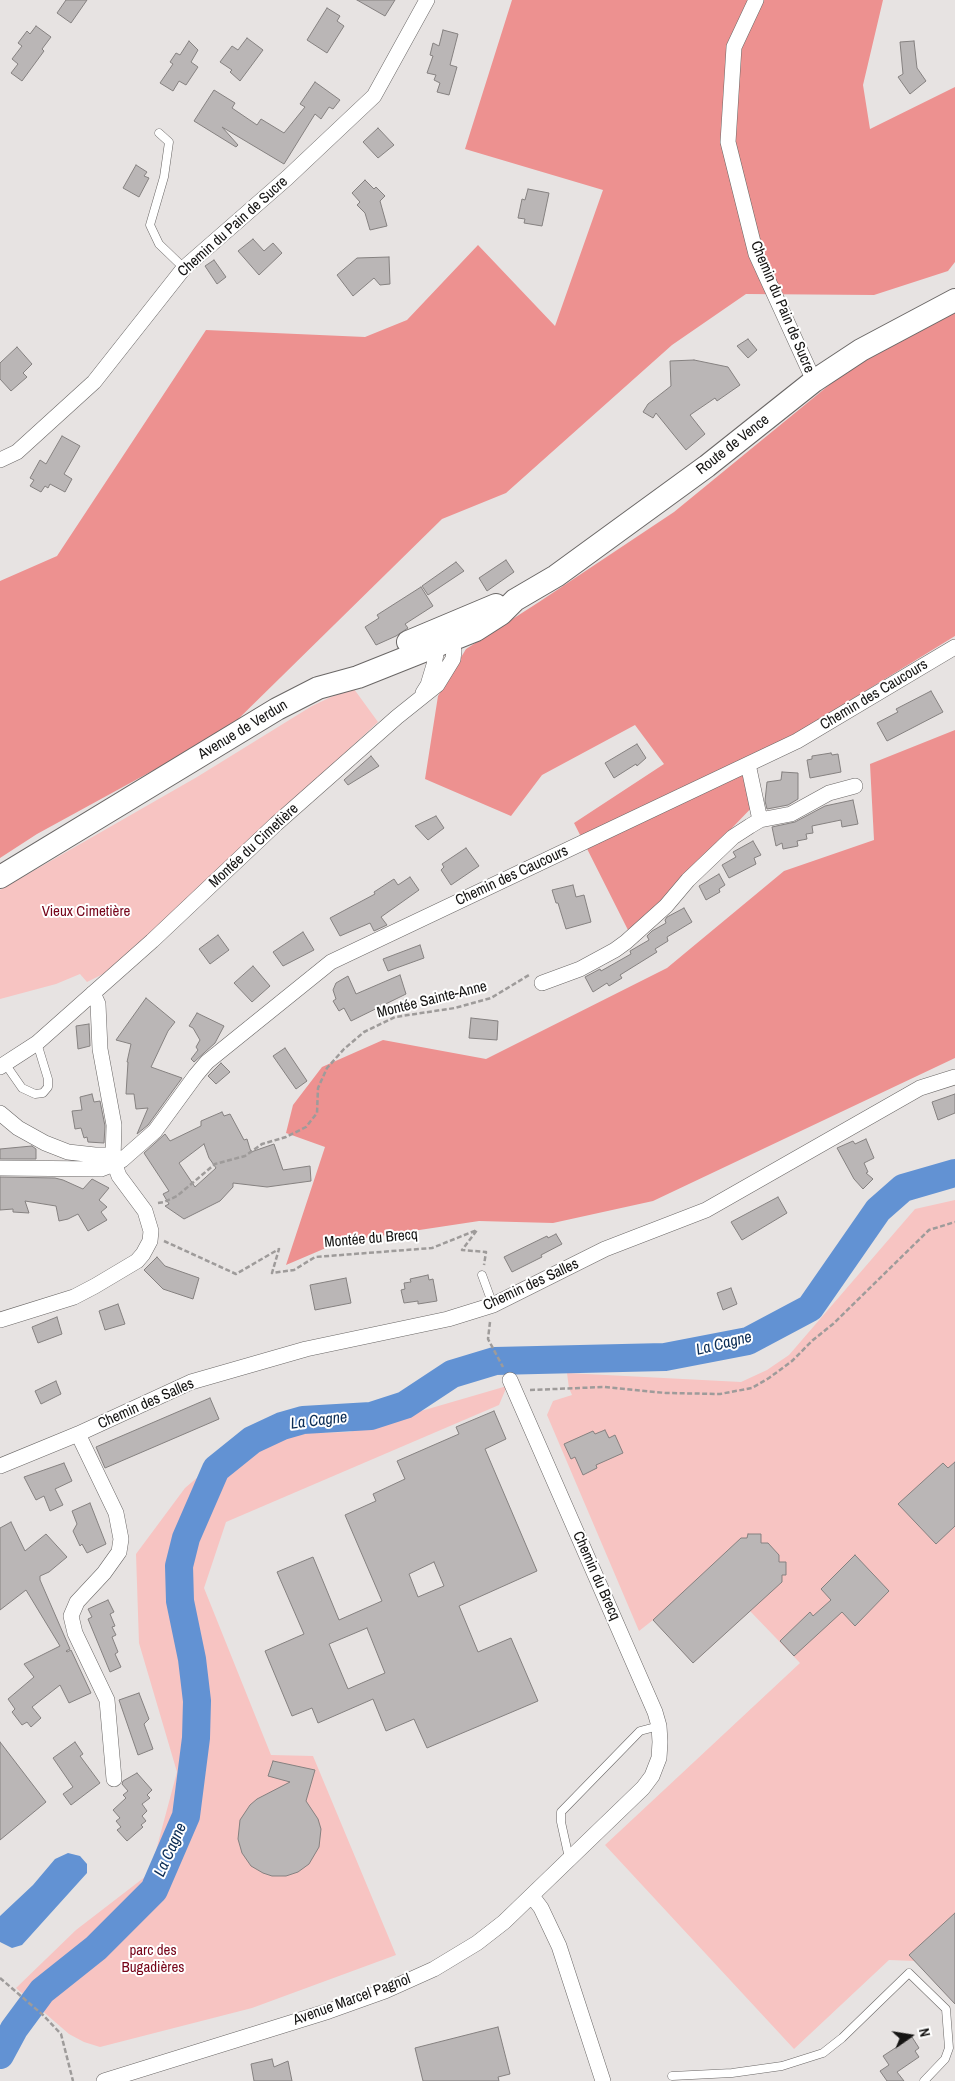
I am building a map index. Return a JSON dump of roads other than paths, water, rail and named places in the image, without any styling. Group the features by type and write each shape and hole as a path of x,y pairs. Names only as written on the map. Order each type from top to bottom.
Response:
{"main road":[{"name":"Route de Vence","path":"318,688 350,668 400,645 501,607 556,576 678,488 814,381 861,350 955,300"},
{"name":"Avenue de Verdun","path":"0,877 277,709 318,688 358,678 476,630 501,607"}],"street":[{"name":"Chemin du Pain de Sucre","path":"0,460 17,452 94,382 184,268 287,178 374,96 427,0"},
{"name":"Chemin du Pain de Sucre","path":"756,0 734,47 728,142 756,254 814,381"},
{"name":"Route de Vence","path":"400,645 430,640 442,643"},
{"name":"Montée du Cimetière","path":"3,1066 37,1043 152,941 276,824 416,702 428,685 436,654 442,643"},
{"name":"Chemin des Caucours","path":"113,1160 155,1131 196,1074 207,1062 332,962 797,740 955,646"},
{"path":"748,764 760,820"},
{"path":"537,978 580,969 620,946 651,920 688,880 733,837 760,820 791,814 829,793 855,786"},
{"path":"0,1320 74,1297 95,1286 137,1261 146,1250 151,1235 145,1210 119,1176 113,1160 114,1125 100,1049 98,1004 94,992"},
{"name":"Chemin des Salles","path":"0,1466 78,1434 192,1382 306,1349 448,1319 493,1305 605,1249 706,1210 920,1088 955,1077"},
{"path":"0,1113 18,1128 53,1146 68,1152 95,1155 113,1160"},
{"path":"0,1168 101,1169 113,1160"},
{"name":"Chemin du Brecq","path":"512,1385 655,1712 659,1726 659,1758 652,1776"},
{"path":"78,1434 116,1513 121,1539 120,1552 104,1573 77,1602 71,1616 75,1633 107,1700 114,1779"},
{"name":"Avenue Marcel Pagnol","path":"104,2081 385,1991 434,1969 477,1943 532,1896 643,1788 652,1776"},
{"path":"532,1896 545,1916 560,1946 603,2081"}],"lane":[{"path":"159,133 169,142 164,177 150,225 158,244 184,268"},
{"path":"3,1066 22,1088 35,1094 43,1093 48,1087 48,1079 37,1043"},
{"path":"482,1275 493,1305"},
{"path":"569,1859 561,1822 561,1812 640,1730 659,1726"},
{"path":"672,2076 732,2073 782,2066 823,2053 842,2038 908,1972 946,2009 948,2048 945,2059 924,2081"}],"water":[{"path":"68,1853 80,1856 87,1864 87,1873 22,1945 12,1948 0,1942 0,1916 33,1885 55,1859"}],"waterway":[{"name":"La Cagne","path":"0,2055 14,2029 42,1991 96,1948 154,1890 186,1816 196,1738 197,1701 192,1659 180,1601 179,1566 186,1538 216,1469 252,1440 282,1426 303,1420 371,1416 405,1405 452,1374 495,1361 665,1357 748,1341 810,1308 878,1210 903,1188 955,1173"}],"park label":[{"name":"Vieux Cimetière","path":"86,912"},
{"name":"parc des Bugadières","path":"153,1960"}]}
